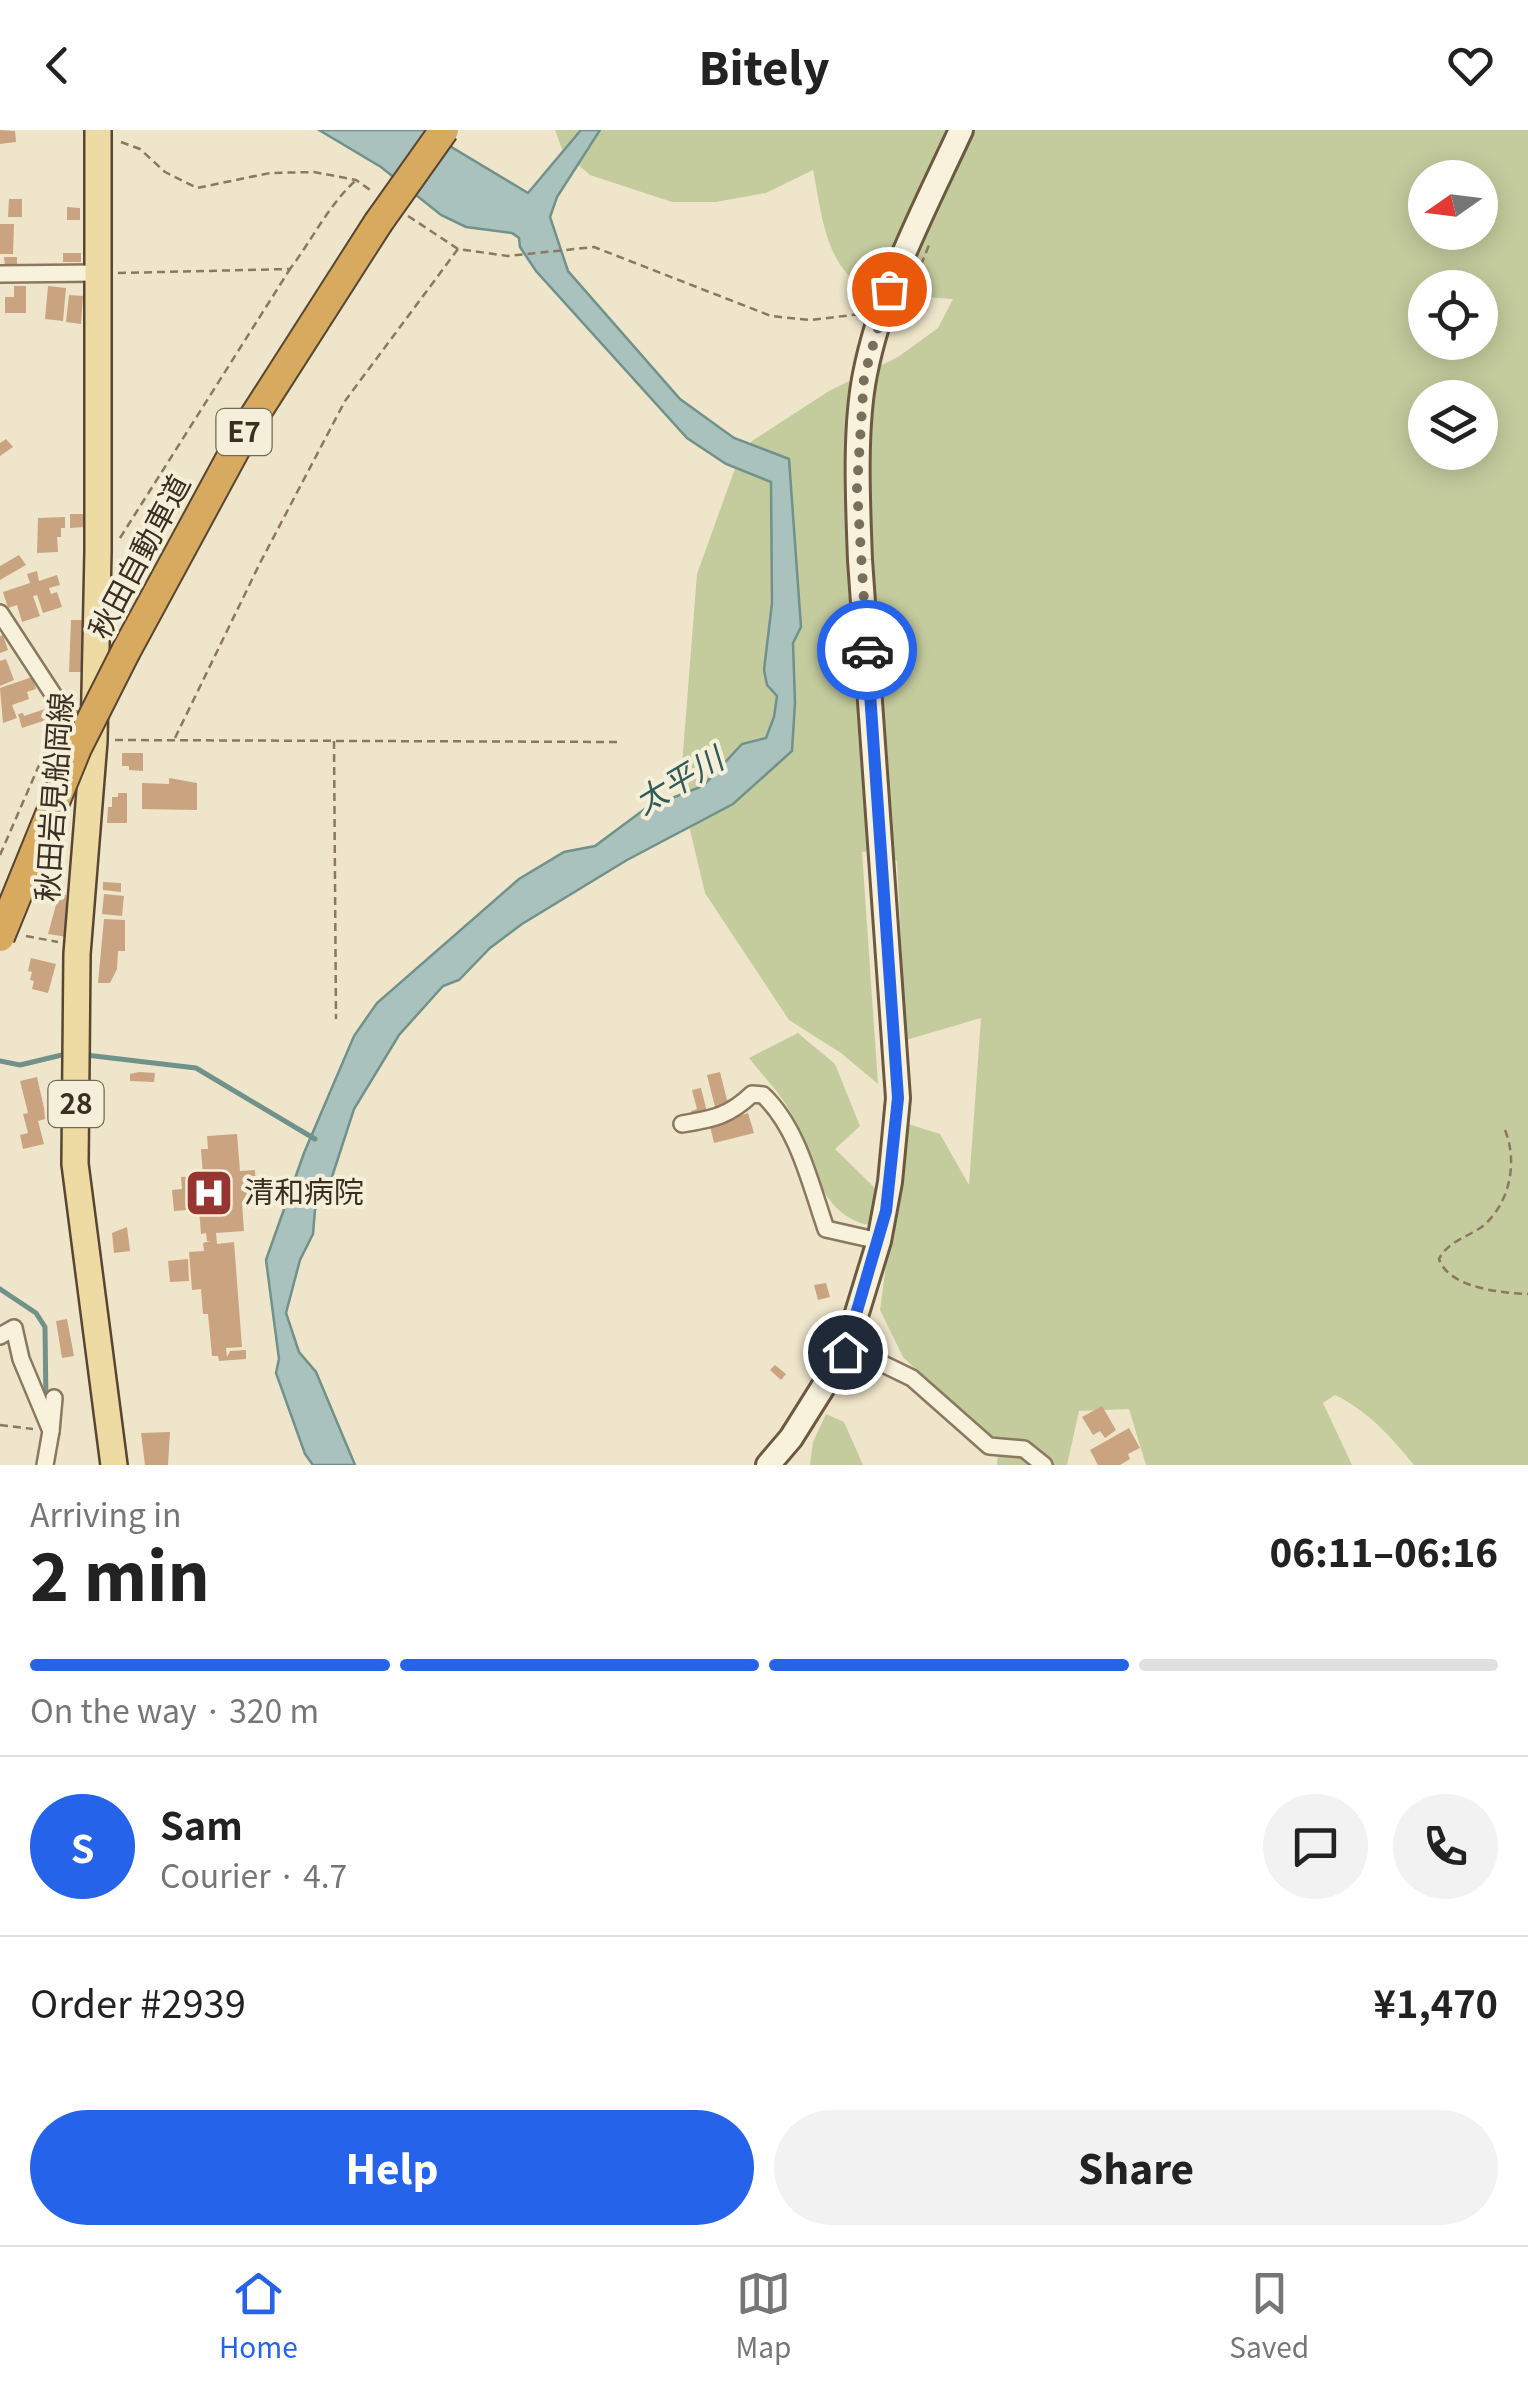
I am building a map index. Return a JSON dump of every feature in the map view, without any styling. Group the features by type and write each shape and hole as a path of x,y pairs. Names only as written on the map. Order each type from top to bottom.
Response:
{"highway":[{"name":"秋田自動車道","path":"8,936 77,748 126,651 248,426 378,223 444,130"}],"main road":[{"name":"秋田岩見船岡線","path":"98,132 94,741 78,946 75,1164 114,1465"}],"street":[{"path":"768,1465 791,1438 845,1352 886,1211 898,1098 857,488 864,377 900,261 960,130"},
{"path":"0,274 96,273"},
{"path":"0,614 64,710 94,741"},
{"path":"682,1124 734,1111 752,1094 762,1095 778,1109 796,1144 826,1228 880,1240"},
{"path":"0,1336 14,1328 21,1359 51,1431"},
{"path":"845,1352 880,1362 912,1378 989,1446 1024,1449 1044,1465"},
{"path":"45,1465 54,1398"}],"path":[{"path":"98,132 140,149 166,172 197,188 270,173 314,172 356,180 336,198 115,546"},
{"path":"175,738 345,400 458,249 508,256 594,247 772,316 810,320 882,311"},
{"path":"96,273 290,269"},
{"path":"0,855 64,710"},
{"path":"94,741 175,738 620,742"},
{"path":"334,740 336,1019"},
{"path":"8,936 78,946"},
{"path":"1505,1130 1512,1162 1501,1208 1483,1226 1443,1251 1438,1259 1448,1275 1494,1291 1528,1294"},
{"path":"0,1425 51,1431"}],"green space":[{"path":"555,130 1528,130 1528,1465 1414,1465 1368,1417 1335,1395 1323,1403 1352,1465 1146,1465 1129,1409 1079,1411 1067,1465 997,1465 999,1439 992,1442 903,1357 880,1310 905,1123 940,1134 969,1185 981,1018 906,1040 897,861 881,850 862,852 878,1084 841,1053 789,1020 705,893 681,778 697,574 737,463 752,441 829,391 898,357 938,328 953,299 885,293 853,279 842,267 827,236 813,170 766,193 716,202 672,202 590,175 563,152"},
{"path":"798,1033 835,1064 860,1126 835,1149 875,1188 870,1225 853,1220 828,1197 788,1108 749,1058"},
{"path":"826,1414 844,1422 863,1465 810,1465 813,1442"}],"water":[{"path":"319,130 423,130 528,193 581,130 600,130 557,197 550,217 568,271 680,399 734,438 789,459 801,627 793,643 792,751 733,804 627,860 522,924 490,948 459,980 443,986 399,1035 354,1109 331,1180 315,1210 313,1234 300,1260 286,1313 299,1352 316,1372 355,1465 313,1465 305,1454 276,1373 279,1359 266,1260 304,1153 354,1036 377,1003 519,879 564,852 595,846 646,808 703,786 742,744 766,738 777,696 767,685 764,670 772,603 771,482 726,464 687,438 536,271 520,247 519,238 512,233 466,227 441,215 381,167"}],"building":[{"path":"0,130 15,131 16,142 0,144"},
{"path":"9,199 22,199 22,217 8,217"},
{"path":"67,207 80,208 80,220 67,220"},
{"path":"0,224 14,224 13,254 0,254"},
{"path":"63,253 81,253 81,262 63,262"},
{"path":"4,257 17,257 17,266 5,266"},
{"path":"14,286 26,286 26,313 5,313 5,297 14,297"},
{"path":"48,286 66,288 63,321 45,319"},
{"path":"69,295 83,296 81,324 66,322"},
{"path":"6,439 13,447 0,456 0,443"},
{"path":"70,514 83,514 84,527 70,528"},
{"path":"65,517 65,528 57,537 58,552 37,553 38,518"},
{"path":"19,555 26,565 0,580 0,566"},
{"path":"37,571 39,581 57,575 60,585 49,588 51,594 57,592 62,607 43,613 37,595 33,596 40,616 22,622 17,605 8,608 3,592 30,583 27,574"},
{"path":"71,620 85,620 83,672 69,672"},
{"path":"3,635 8,650 0,653 0,636"},
{"path":"6,659 14,680 0,686 0,661"},
{"path":"32,677 36,689 27,692 29,699 12,705 17,718 3,723 0,688"},
{"path":"48,708 52,718 22,728 18,714 24,716"},
{"path":"122,753 143,753 143,771 122,766"},
{"path":"169,778 197,783 197,810 142,809 142,783 169,784"},
{"path":"118,793 127,793 127,823 107,823 108,807 112,807 112,797 118,797"},
{"path":"103,882 121,883 121,892 103,890"},
{"path":"59,894 66,895 67,937 48,934"},
{"path":"104,894 124,896 122,916 102,914"},
{"path":"104,919 125,920 125,951 118,951 117,969 110,983 98,983"},
{"path":"31,958 56,964 48,993 32,989 32,972 28,971"},
{"path":"720,1072 727,1100 732,1099 733,1106 717,1115 707,1075"},
{"path":"155,1073 154,1082 130,1081 130,1074"},
{"path":"37,1077 44,1108 45,1119 38,1121 44,1144 23,1149 20,1135 28,1133 23,1114 28,1113 20,1081"},
{"path":"701,1088 708,1116 693,1120 691,1111 697,1109 692,1090"},
{"path":"748,1113 754,1133 714,1143 710,1126"},
{"path":"237,1134 240,1171 255,1170 256,1188 252,1188 253,1202 242,1203 244,1231 216,1233 217,1244 234,1242 242,1347 226,1348 227,1357 230,1351 246,1350 246,1359 219,1361 218,1356 212,1356 201,1289 192,1290 189,1252 204,1251 203,1243 211,1241 207,1241 206,1233 201,1234 199,1209 174,1211 172,1190 182,1189 181,1177 203,1176 201,1149 208,1149 207,1136"},
{"path":"127,1227 130,1251 114,1253 112,1233"},
{"path":"188,1259 189,1281 170,1282 168,1261"},
{"path":"826,1283 830,1297 818,1300 814,1285"},
{"path":"67,1319 74,1356 62,1358 56,1321"},
{"path":"775,1365 786,1374 781,1380 770,1370"},
{"path":"1102,1406 1116,1430 1105,1438 1100,1431 1093,1435 1082,1417"},
{"path":"1129,1428 1140,1448 1128,1454 1130,1459 1120,1465 1098,1465 1090,1450"},
{"path":"170,1432 168,1465 145,1465 141,1433"}],"waterway":[{"path":"0,1061 20,1065 66,1054"},
{"path":"86,1055 196,1068 315,1139"},
{"path":"0,1289 36,1313 45,1327 46,1403"}],"way so far":[{"path":"867,650 857,488 864,377 889,289"}],"place":[{"name":"清和病院","path":"209,1193"}],"route":[{"path":"845,1352 886,1211 898,1098 867,650"}],"water label":[{"name":"太平川","path":"679,781"}]}
